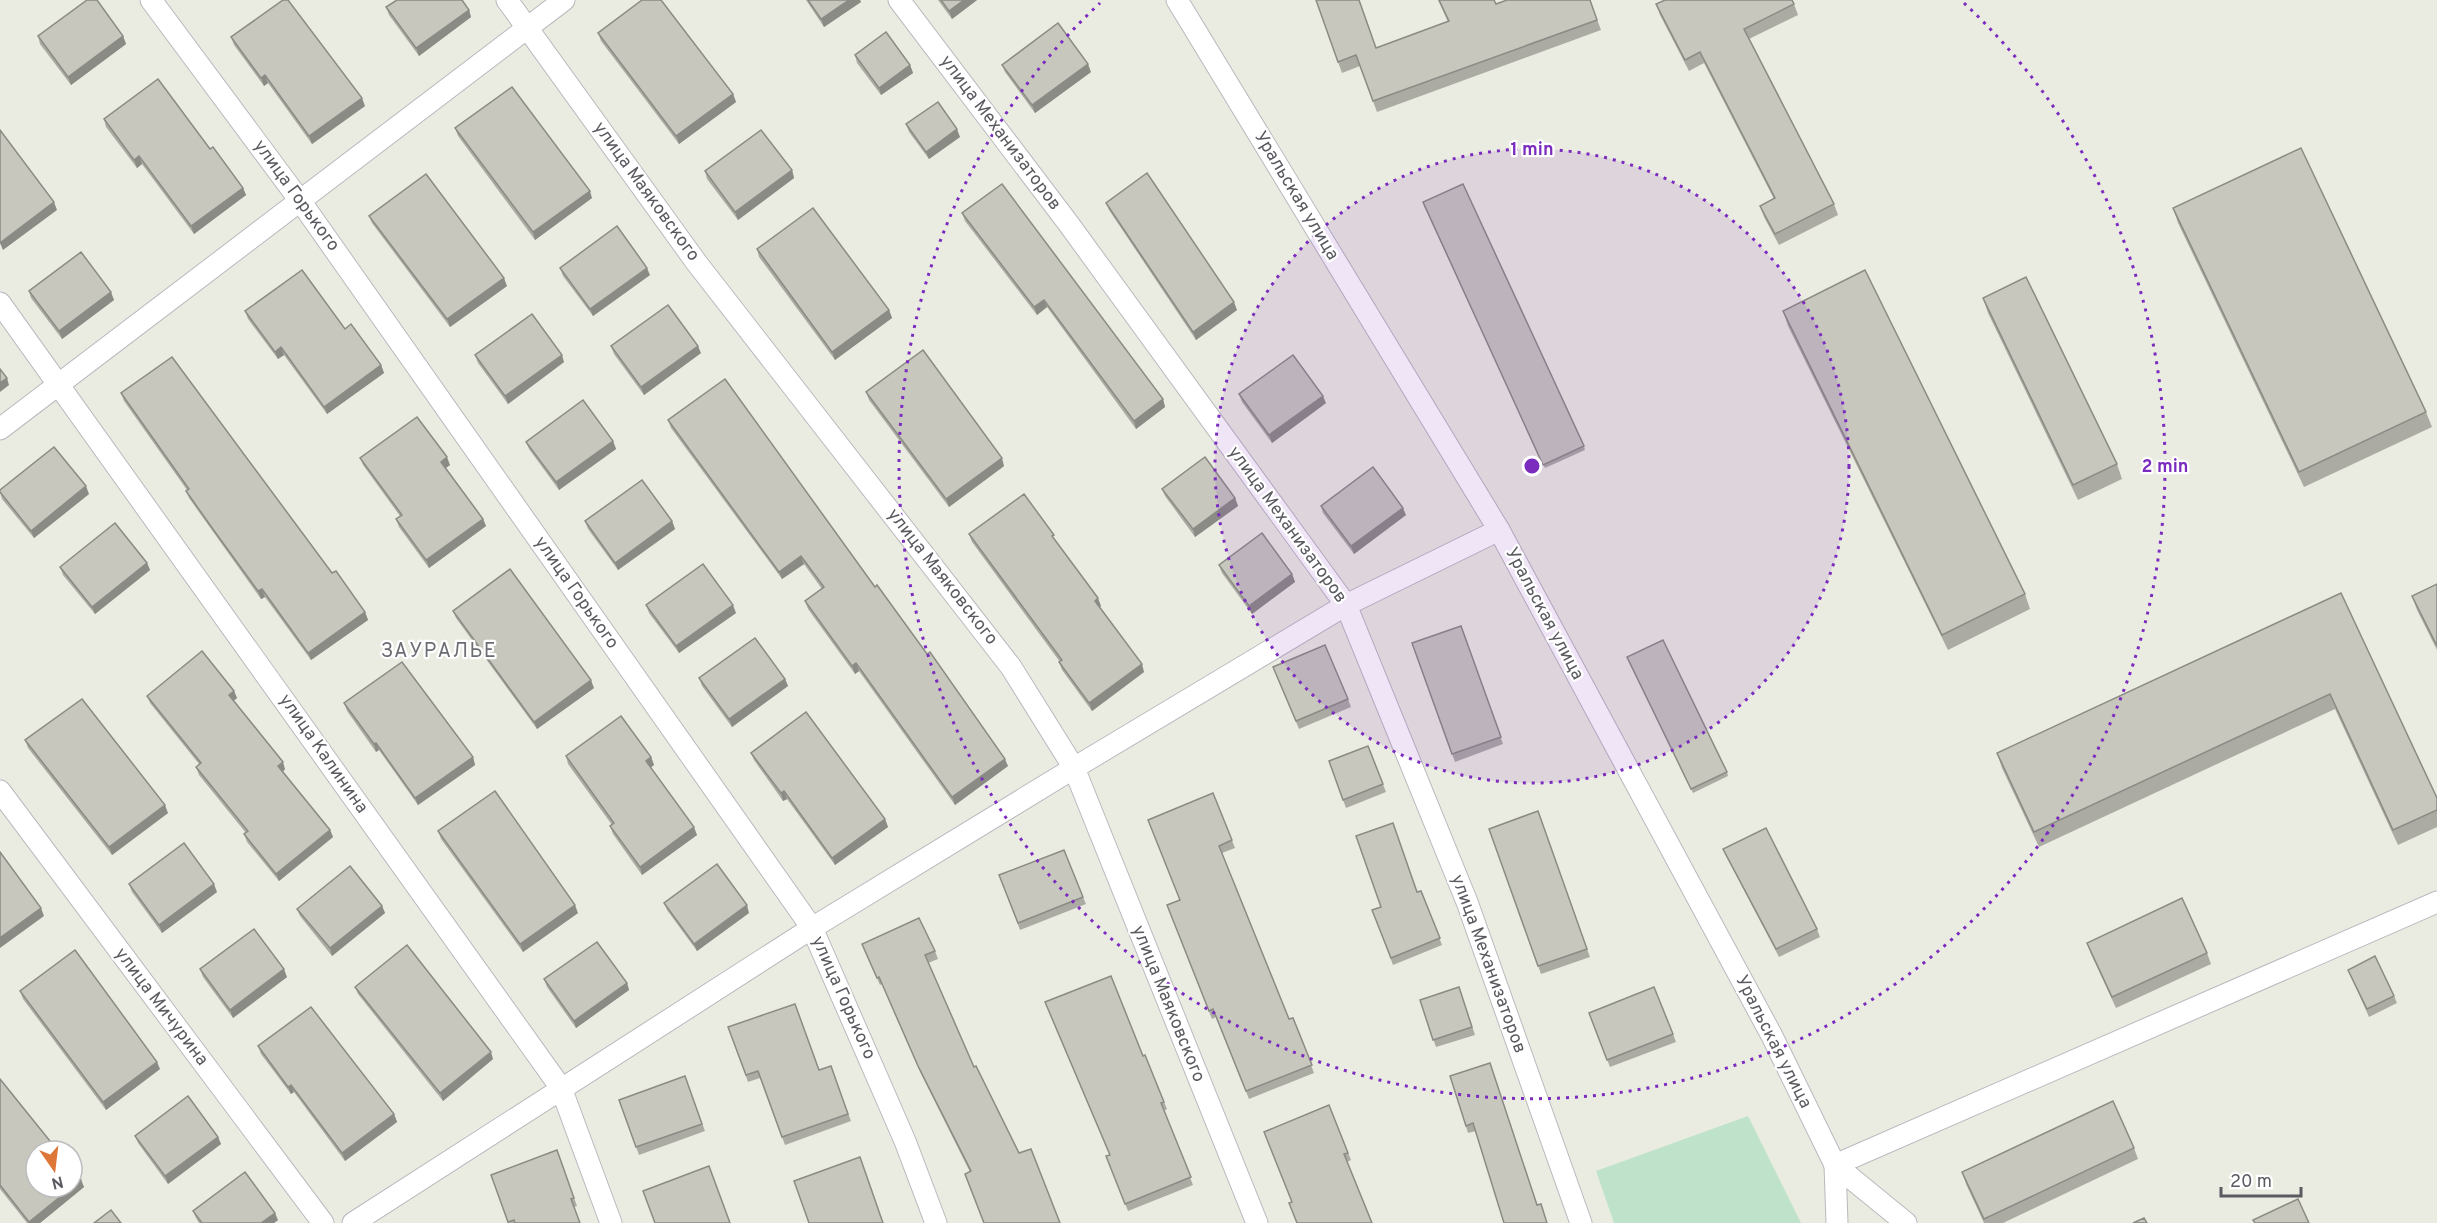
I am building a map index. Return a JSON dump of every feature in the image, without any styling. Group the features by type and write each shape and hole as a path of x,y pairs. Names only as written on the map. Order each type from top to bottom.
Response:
{"street":[{"name":"улица Горького","path":"151,0 301,202 812,928 905,1141 936,1223"},
{"name":"улица Маяковского","path":"507,0 696,262 1011,668 1074,768 1176,1028 1257,1223"},
{"path":"0,429 60,386 564,0"},
{"name":"улица Механизаторов","path":"899,0 1068,223 1346,605 1467,902 1581,1223"},
{"name":"Уральская улица","path":"1177,0 1499,530 1772,1036 1835,1165 1906,1223"},
{"name":"улица Калинина","path":"0,303 561,1088 611,1223"},
{"path":"353,1223 812,928 1074,768 1346,605 1499,530"},
{"name":"улица Мичурина","path":"0,792 323,1223"},
{"path":"1837,1223 1835,1165 2436,907"}],"green space":[{"path":"1748,1116 1801,1223 1614,1223 1596,1171"}],"building":[{"path":"87,0 97,0 123,36 68,77 38,36"},
{"path":"283,0 288,0 362,98 309,136 265,75 261,78 231,37"},
{"path":"397,0 462,0 469,10 416,48 386,7"},
{"path":"642,0 661,0 733,94 676,136 598,33"},
{"path":"808,0 849,0 821,19"},
{"path":"941,0 964,0 949,11"},
{"path":"1316,0 1359,0 1376,48 1449,21 1439,0 1494,0 1496,4 1507,0 1590,0 1597,20 1373,101 1356,55 1338,62"},
{"path":"1665,0 1792,0 1794,4 1744,29 1834,204 1775,234 1760,206 1775,198 1700,52 1685,60 1656,4"},
{"path":"1058,23 1088,64 1032,105 1002,65"},
{"path":"886,32 910,65 879,88 855,55"},
{"path":"158,79 210,149 213,147 243,188 191,226 139,156 134,160 104,119"},
{"path":"512,87 590,191 533,232 455,128"},
{"path":"938,102 957,129 926,152 906,124"},
{"path":"0,130 54,202 0,243"},
{"path":"761,130 792,170 735,212 705,171"},
{"path":"2301,148 2426,412 2299,472 2173,208"},
{"path":"1147,173 1234,302 1193,332 1106,203"},
{"path":"426,174 504,278 447,319 369,216"},
{"path":"1002,184 1163,399 1134,421 1044,300 1034,307 962,213"},
{"path":"1463,184 1584,446 1543,465 1423,202"},
{"path":"813,208 889,310 832,352 757,249"},
{"path":"617,226 647,268 590,309 560,268"},
{"path":"81,252 111,292 59,331 29,291"},
{"path":"302,270 345,329 351,324 381,365 324,407 281,347 275,352 245,311"},
{"path":"1865,270 2025,594 1942,635 1783,311"},
{"path":"2026,277 2117,464 2073,485 1983,298"},
{"path":"668,305 698,346 641,387 611,346"},
{"path":"532,314 562,355 505,396 475,355"},
{"path":"923,350 1002,458 946,499 866,392"},
{"path":"1293,355 1323,396 1269,435 1239,394"},
{"path":"172,357 332,573 336,571 365,612 308,653 262,589 258,591 215,532 186,491 189,489 121,393"},
{"path":"0,369 7,378 0,383"},
{"path":"725,379 875,587 877,585 927,654 930,652 1005,759 952,797 856,663 852,666 805,601 824,587 801,556 779,572 668,420"},
{"path":"583,400 613,441 556,482 526,442"},
{"path":"417,417 447,457 441,462 483,519 426,560 396,519 402,515 360,458"},
{"path":"54,447 86,486 31,531 0,490"},
{"path":"1205,457 1235,498 1193,529 1162,489"},
{"path":"1373,467 1403,508 1351,546 1321,506"},
{"path":"642,480 672,521 615,563 585,521"},
{"path":"1024,494 1098,598 1095,601 1142,664 1089,703 1059,662 1062,660 969,534"},
{"path":"115,523 147,563 92,607 60,567"},
{"path":"1262,533 1292,574 1249,606 1219,565"},
{"path":"703,564 733,605 676,646 646,605"},
{"path":"510,569 591,680 534,722 453,611"},
{"path":"2437,584 2437,646 2412,596"},
{"path":"2341,593 2437,798 2437,810 2393,830 2330,694 2034,832 1997,753"},
{"path":"1461,626 1501,737 1452,754 1412,643"},
{"path":"755,638 785,679 729,719 699,678"},
{"path":"1663,640 1727,772 1691,789 1627,657"},
{"path":"1325,645 1348,699 1296,721 1273,667"},
{"path":"202,651 234,691 229,695 283,762 278,766 330,830 276,874 244,834 248,831 196,767 201,763 147,696"},
{"path":"402,662 473,757 415,798 344,703"},
{"path":"82,699 165,805 109,847 25,740"},
{"path":"806,712 885,819 832,858 784,791 781,793 751,753"},
{"path":"621,716 651,757 646,761 694,827 640,867 610,826 614,823 566,756"},
{"path":"1368,746 1383,784 1343,800 1329,761"},
{"path":"495,791 575,905 520,944 438,831"},
{"path":"1213,793 1232,840 1219,846 1289,1019 1293,1018 1312,1065 1246,1091 1213,1009 1209,1011 1167,905 1180,900 1148,820"},
{"path":"1538,811 1587,949 1538,966 1489,829"},
{"path":"1393,823 1417,892 1421,891 1440,938 1391,958 1372,910 1381,907 1356,836"},
{"path":"1766,828 1817,929 1776,949 1723,849"},
{"path":"184,843 214,884 159,925 129,884"},
{"path":"1064,850 1083,897 1018,923 999,875"},
{"path":"0,852 41,908 0,938"},
{"path":"717,864 747,905 694,944 664,903"},
{"path":"350,866 382,906 330,948 297,909"},
{"path":"2182,898 2207,953 2112,997 2087,943"},
{"path":"919,918 935,951 925,955 974,1067 976,1066 1019,1153 1031,1149 1060,1223 984,1223 965,1174 971,1171 918,1066 862,944"},
{"path":"254,929 284,969 230,1010 200,969"},
{"path":"597,942 627,983 574,1021 544,979"},
{"path":"407,945 491,1052 440,1093 355,987"},
{"path":"75,950 157,1062 103,1102 20,991"},
{"path":"2375,956 2394,996 2367,1009 2348,970"},
{"path":"1111,976 1164,1102 1161,1103 1191,1177 1125,1204 1106,1156 1110,1155 1045,1002"},
{"path":"1459,987 1472,1027 1433,1040 1420,1000"},
{"path":"1654,987 1673,1034 1607,1060 1589,1013"},
{"path":"795,1004 819,1070 831,1066 848,1114 782,1137 758,1071 746,1075 728,1027"},
{"path":"311,1007 394,1114 342,1153 291,1085 288,1087 258,1046"},
{"path":"1490,1063 1537,1205 1541,1204 1547,1223 1504,1223 1473,1123 1466,1126 1450,1076"},
{"path":"685,1076 702,1124 636,1147 619,1100"},
{"path":"0,1079 48,1139 24,1139 24,1199 57,1199 29,1222 0,1185"},
{"path":"188,1096 218,1137 165,1176 135,1136"},
{"path":"2113,1101 2134,1148 1984,1219 1962,1172"},
{"path":"1329,1105 1348,1153 1344,1154 1372,1223 1297,1223 1289,1203 1292,1202 1264,1132"},
{"path":"557,1150 580,1223 515,1223 514,1220 508,1222 491,1175"},
{"path":"860,1157 883,1223 809,1223 794,1181"},
{"path":"709,1166 730,1223 655,1223 643,1191"},
{"path":"245,1172 275,1213 261,1223 202,1223 193,1211"},
{"path":"2298,1199 2309,1223 2255,1223 2253,1220"},
{"path":"111,1210 121,1223 94,1223"},
{"path":"2144,1218 2147,1223 2133,1223"}],"district":[{"name":"ЗАУРАЛЬЕ","path":"439,652"}]}
